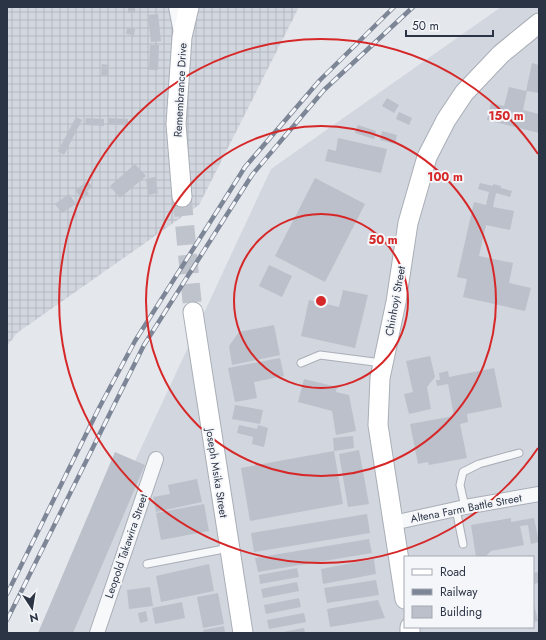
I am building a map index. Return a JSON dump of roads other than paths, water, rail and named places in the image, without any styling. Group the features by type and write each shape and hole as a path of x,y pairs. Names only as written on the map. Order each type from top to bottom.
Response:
{"street":[{"path":"176,7 182,37"},
{"name":"Remembrance Drive","path":"182,197 176,124 182,37 189,7"},
{"name":"Chinhoyi Street","path":"404,593 378,425 380,378 384,363 408,223 427,158 446,120 464,93 501,54 539,23"},
{"name":"Joseph Msika Street","path":"193,312 243,633"},
{"name":"Leopold Takawira Street","path":"97,633 156,459"},
{"name":"Altena Farm Battle Street","path":"393,522 539,494"}],"lane":[{"path":"301,363 320,355 346,360 384,363"},
{"path":"463,544 460,484 463,472 479,464 519,453"},
{"path":"147,564 229,548"}],"tunnel":[{"path":"182,197 193,312"}],"railway":[{"path":"7,594 99,408 135,341 245,167 320,80 394,7"},
{"path":"7,620 144,345 252,175 324,90 413,7"}]}
